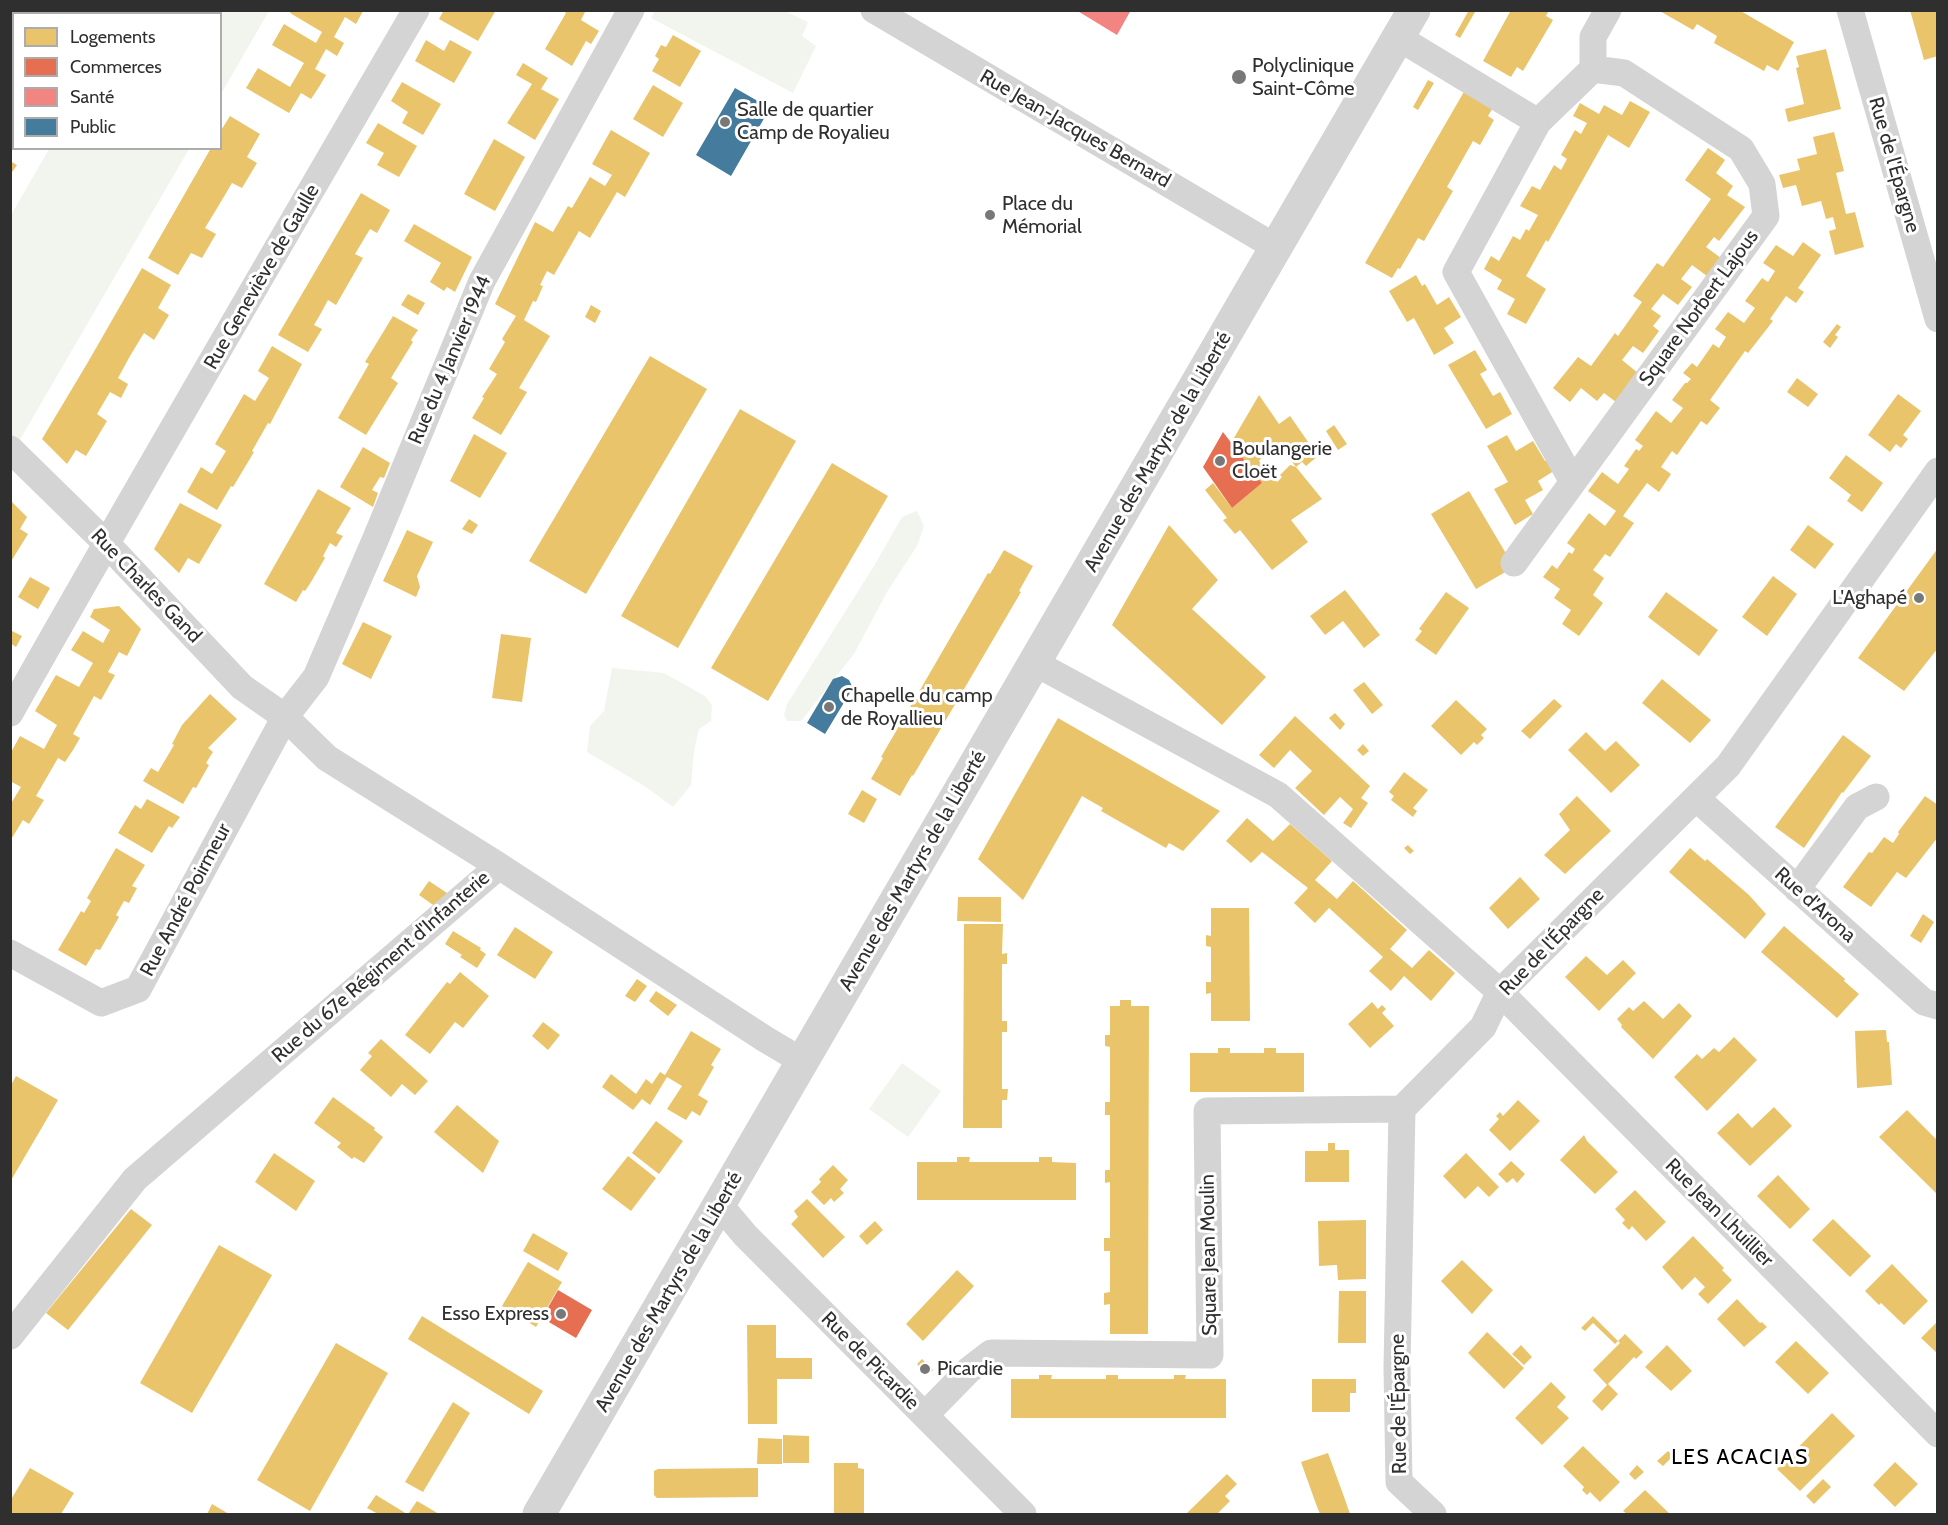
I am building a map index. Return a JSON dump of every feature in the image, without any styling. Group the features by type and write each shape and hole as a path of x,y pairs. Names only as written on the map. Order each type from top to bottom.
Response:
{"street":[{"name":"Rue Geneviève de Gaulle","path":"10,713 106,543 416,10"},
{"name":"Rue du 4 Janvier 1944","path":"285,717 316,677 482,281 631,10"},
{"name":"Rue Jean-Jacques Bernard","path":"874,10 1277,248"},
{"path":"1573,482 1456,272 1538,122 1593,69 1593,37 1608,10"},
{"name":"Rue de l'Épargne","path":"1850,10 1938,320"},
{"name":"Avenue des Martyrs de la Liberté","path":"539,1515 1407,24"},
{"path":"1407,24 1538,122"},
{"name":"Square Norbert Lajous","path":"1514,563 1766,216 1762,184 1741,149 1624,73 1593,69"},
{"name":"Rue Charles Gand","path":"10,449 106,543 242,687 285,717 327,758 499,866"},
{"name":"Rue de l'Épargne","path":"1433,1515 1399,1482 1397,1368 1402,1109 1483,1028 1500,992 1582,908 1728,766 1938,471"},
{"name":"Rue Jean Lhuillier","path":"1035,663 1278,795 1500,992 1938,1434"},
{"name":"Rue André Poirmeur","path":"10,953 101,1003 138,989 285,717"},
{"path":"1797,889 1857,807 1876,797"},
{"name":"Rue d'Arona","path":"1696,798 1923,1002 1938,1006"},
{"name":"Rue du 67e Régiment d'Infanterie","path":"12,1331 135,1179 499,866 802,1061"},
{"name":"Square Jean Moulin","path":"925,1415 969,1370 991,1353 1210,1354 1207,1111 1402,1109"},
{"name":"Rue de Picardie","path":"719,1204 745,1234 1023,1515"}],"shaded area":[{"path":"130,10 269,10 222,92 222,12 129,12"},
{"path":"655,11 785,11 808,22 802,36 816,46 793,93 651,18"},
{"path":"48,150 188,150 11,455 11,215"},
{"path":"917,511 924,526 917,546 887,592 854,654 801,721 787,721 784,715 787,704 874,566 902,517"},
{"path":"612,668 664,673 705,696 712,705 711,721 699,729 694,751 691,785 673,807 646,787 587,752 590,726 604,711"},
{"path":"902,1063 941,1091 908,1137 869,1109"}],"building: Logements":[{"path":"53,10 97,10 100,12 52,12"},
{"path":"292,10 363,11 356,24 345,17 334,37 344,43 337,56 326,49 315,69 326,75 311,99 301,93 289,113 246,88 258,68 290,87 304,63 272,45 284,24 316,43 322,32 290,13"},
{"path":"444,10 496,10 478,41 439,19"},
{"path":"562,10 586,10 581,20 599,31 591,44 586,41 572,66 545,49 566,13"},
{"path":"1469,10 1475,12 1460,38 1455,35"},
{"path":"1511,10 1549,10 1546,16 1553,20 1523,71 1517,67 1511,77 1483,61"},
{"path":"1658,10 1739,10 1794,42 1778,71 1767,65 1764,71 1714,43 1717,36 1697,24 1693,30"},
{"path":"1910,10 1938,10 1938,56 1924,60"},
{"path":"673,35 701,51 680,87 652,71 659,59 655,56 661,45 666,47"},
{"path":"426,40 444,51 450,40 472,52 454,83 415,61"},
{"path":"1826,49 1841,109 1788,122 1785,109 1804,104 1796,68 1799,67 1796,56"},
{"path":"523,63 548,78 541,89 559,99 535,140 507,123 532,84 516,75"},
{"path":"12,80 12,109 10,112 10,83"},
{"path":"1428,80 1434,83 1418,110 1413,107"},
{"path":"402,82 441,104 423,135 402,123 408,112 391,101"},
{"path":"653,85 683,103 663,137 633,119"},
{"path":"1465,90 1494,106 1488,116 1494,120 1480,145 1473,141 1447,187 1453,191 1424,241 1418,238 1400,269 1398,268 1392,278 1365,263"},
{"path":"1630,101 1650,112 1629,148 1608,135 1548,242 1546,240 1526,276 1546,289 1526,324 1507,314 1515,299 1497,289 1502,280 1484,269 1491,256 1499,261 1513,236 1520,240 1526,229 1529,231 1538,215 1520,206 1532,186 1540,190 1554,165 1561,170 1567,159 1561,155 1575,130 1581,134 1587,123 1573,116 1580,103 1599,114 1604,105 1622,115"},
{"path":"230,116 260,134 247,157 257,163 242,188 232,183 205,228 216,234 202,258 191,253 178,275 148,258 210,150 222,150 222,129"},
{"path":"10,121 12,122 12,147 10,146"},
{"path":"378,123 417,146 399,177 377,165 384,153 366,143"},
{"path":"611,130 650,153 625,197 617,192 590,238 579,231 554,275 547,271 540,285 543,286 536,302 533,301 524,320 550,336 519,388 527,392 501,435 472,418 497,374 489,369 505,342 502,339 516,316 495,304 535,222 553,232 568,206 572,208 590,177 605,186 612,175 592,164"},
{"path":"1834,132 1844,171 1836,173 1846,214 1855,212 1864,247 1835,255 1829,231 1836,229 1833,217 1826,219 1821,201 1802,206 1796,185 1783,188 1779,175 1800,170 1797,159 1817,154 1813,137"},
{"path":"494,139 525,157 495,211 464,194"},
{"path":"1708,148 1725,160 1716,173 1733,186 1727,195 1745,207 1719,241 1714,237 1706,247 1721,258 1707,276 1692,265 1681,279 1692,287 1678,305 1663,294 1651,309 1661,316 1653,326 1659,331 1643,353 1633,346 1622,360 1638,373 1620,405 1604,393 1597,401 1581,388 1570,402 1553,388 1578,357 1591,366 1615,333 1618,336 1642,302 1633,296 1657,263 1663,267 1711,199 1685,180"},
{"path":"10,161 17,165 10,175"},
{"path":"361,193 390,210 377,233 370,229 355,254 363,258 336,305 328,300 314,325 322,329 308,352 278,335"},
{"path":"414,224 472,257 455,292 447,287 444,291 430,282 441,263 404,241"},
{"path":"1803,242 1821,255 1798,288 1804,292 1796,303 1786,296 1770,319 1773,321 1748,353 1745,351 1710,400 1720,408 1707,425 1701,421 1677,455 1672,451 1661,467 1671,474 1659,492 1647,483 1623,516 1634,523 1610,557 1605,554 1593,570 1604,578 1593,595 1603,603 1579,636 1562,624 1571,610 1554,598 1560,589 1543,577 1552,565 1557,569 1569,552 1572,554 1575,549 1567,543 1589,513 1605,526 1616,511 1588,491 1602,472 1618,484 1629,469 1624,466 1636,449 1639,451 1643,446 1635,440 1656,411 1671,423 1683,408 1672,400 1691,379 1683,373 1692,363 1697,367 1713,344 1719,348 1726,337 1715,329 1728,312 1744,323 1755,308 1745,301 1762,278 1768,282 1775,271 1763,263 1776,245 1793,256"},
{"path":"142,268 171,285 158,308 169,315 154,340 144,333 130,356 118,378 128,384 121,398 110,392 97,414 107,421 86,456 76,450 67,464 42,439"},
{"path":"1416,275 1422,286 1425,284 1437,305 1449,297 1461,317 1444,328 1454,343 1434,355 1414,318 1407,322 1389,291"},
{"path":"408,294 425,303 418,315 401,305"},
{"path":"591,305 601,311 595,323 585,317"},
{"path":"393,316 418,330 391,378 398,383 366,435 338,418 369,364 365,362"},
{"path":"1837,324 1841,327 1835,335 1838,337 1830,348 1823,342"},
{"path":"272,346 302,364 270,424 268,423 252,451 254,452 217,510 187,492 201,467 212,474 226,451 215,444 244,394 255,401 269,378 258,371"},
{"path":"1475,350 1487,370 1480,374 1493,396 1500,392 1512,414 1486,429 1448,365"},
{"path":"650,356 707,389 586,594 529,561"},
{"path":"1797,378 1818,394 1808,407 1787,392"},
{"path":"1898,394 1921,411 1903,435 1908,439 1901,448 1896,444 1890,452 1868,435"},
{"path":"1259,395 1279,424 1290,416 1318,456 1306,466 1302,462 1296,467 1322,499 1291,520 1308,542 1272,570 1240,530 1235,534 1223,520 1227,518 1205,490 1213,483 1232,508 1262,483 1231,443","holes":["1282,449 1296,467 1290,465 1280,475 1282,477 1277,482 1259,461 1266,451 1276,457"]},
{"path":"740,409 796,441 678,648 621,616"},
{"path":"1334,425 1347,444 1338,450 1326,431"},
{"path":"474,434 507,453 480,498 450,481"},
{"path":"1507,435 1516,451 1533,441 1545,461 1550,458 1557,469 1538,481 1543,490 1525,500 1533,514 1515,525 1494,489 1508,482 1487,446"},
{"path":"363,447 390,463 384,478 380,477 372,490 378,493 373,507 340,487"},
{"path":"1846,455 1883,483 1862,512 1847,501 1851,495 1829,478"},
{"path":"832,463 888,496 768,701 711,668"},
{"path":"318,489 351,508 336,533 343,536 336,547 330,543 323,556 325,558 296,602 264,584"},
{"path":"1469,491 1514,567 1476,589 1431,514"},
{"path":"10,500 27,517 20,529 28,534 10,563"},
{"path":"180,503 222,525 199,564 188,558 179,573 154,549"},
{"path":"469,519 478,525 472,534 462,529"},
{"path":"1169,525 1218,580 1192,609 1266,677 1222,725 1112,625"},
{"path":"1808,525 1834,544 1815,569 1790,550"},
{"path":"407,530 433,542 417,576 420,587 416,597 383,581"},
{"name":"L'Aghapé","path":"1938,548 1938,648 1904,691 1858,658"},
{"path":"1004,550 1033,566 1019,591 1021,592 900,796 871,779 883,758 881,757 988,573 990,574"},
{"path":"1773,576 1797,594 1767,636 1742,617"},
{"path":"30,577 50,588 38,609 18,597"},
{"path":"1345,590 1380,635 1364,648 1343,621 1325,635 1310,616"},
{"path":"1446,592 1469,608 1436,655 1415,640 1422,631 1419,629"},
{"path":"1666,592 1718,630 1699,656 1648,617"},
{"path":"119,606 141,629 127,656 119,652 108,672 115,675 101,700 94,696 73,734 80,738 73,750 65,762 58,758 36,796 44,800 29,824 23,820 10,841 10,805 21,787 10,781 10,754 20,736 44,749 57,725 35,711 56,675 79,687 93,663 71,650 83,631 103,643 110,630 90,617 94,609"},
{"path":"363,622 392,636 371,679 342,664"},
{"path":"10,630 22,636 16,647 10,643"},
{"path":"501,634 531,638 522,702 492,698"},
{"path":"1662,679 1711,720 1690,743 1642,703"},
{"path":"1364,682 1383,705 1372,714 1353,690"},
{"path":"210,694 237,719 208,748 213,752 206,763 209,765 196,788 193,787 183,804 143,781 151,768 158,772 174,745 172,744 182,725"},
{"path":"1554,699 1562,706 1530,739 1521,731"},
{"path":"1456,700 1487,729 1481,735 1484,738 1477,745 1474,742 1461,755 1431,726"},
{"path":"1335,713 1345,724 1340,730 1329,718"},
{"path":"1295,716 1370,786 1361,798 1368,803 1351,828 1343,823 1353,809 1340,797 1324,815 1295,788 1312,771 1290,750 1274,768 1259,755"},
{"path":"1058,718 1220,811 1183,851 1169,843 1166,848 1101,811 1103,808 1082,796 1023,900 978,859"},
{"path":"1586,732 1605,751 1616,741 1640,765 1611,793 1568,750"},
{"path":"1843,735 1871,756 1842,792 1804,848 1775,827"},
{"path":"1363,744 1369,751 1363,756 1357,750"},
{"path":"1404,772 1428,790 1413,808 1417,811 1413,817 1391,800 1394,796 1389,792"},
{"path":"862,790 877,799 864,823 848,814"},
{"path":"1577,796 1611,831 1565,874 1544,855 1570,830 1559,814"},
{"path":"1925,796 1938,805 1938,837 1906,878 1897,872 1871,907 1843,887 1869,852 1872,853 1884,837 1893,843 1898,832"},
{"path":"147,799 180,817 172,828 169,826 152,853 118,833 135,805 141,809"},
{"path":"1247,818 1273,841 1290,824 1332,861 1315,880 1337,899 1353,881 1362,889 1407,930 1390,949 1412,968 1429,950 1455,973 1431,1001 1404,976 1391,991 1369,971 1383,957 1329,908 1315,923 1294,903 1308,888 1262,852 1251,863 1226,841"},
{"path":"1408,845 1414,851 1410,854 1404,848"},
{"path":"116,848 145,865 132,886 137,888 129,903 124,901 116,915 119,917 100,950 96,949 86,966 58,950 81,911 84,913 91,901 87,898"},
{"path":"1690,848 1705,861 1707,859 1749,895 1766,914 1745,939 1669,872"},
{"path":"1520,877 1540,899 1508,929 1489,908"},
{"path":"429,881 453,897 443,912 419,895"},
{"path":"958,897 1001,897 1001,922 957,921"},
{"path":"1211,908 1249,908 1250,1021 1211,1021 1211,993 1206,994 1206,982 1211,982 1211,947 1206,946 1206,935 1211,936"},
{"path":"1923,914 1934,922 1921,943 1910,936"},
{"path":"964,924 1003,924 1002,954 1007,953 1007,964 1002,964 1002,1021 1007,1021 1007,1032 1002,1032 1002,1089 1008,1089 1007,1100 1002,1100 1002,1128 963,1128"},
{"path":"1784,926 1859,994 1837,1018 1761,952"},
{"path":"515,927 553,952 535,979 497,955"},
{"path":"453,931 481,948 480,950 486,954 477,968 445,944"},
{"path":"1586,956 1607,975 1623,960 1636,973 1599,1011 1565,977"},
{"path":"460,972 489,996 463,1028 455,1022 430,1054 405,1035 447,982 450,984"},
{"path":"637,979 647,986 635,1002 625,996"},
{"path":"656,991 677,1005 668,1016 649,1001"},
{"path":"1120,1000 1131,1000 1131,1006 1149,1006 1148,1334 1110,1334 1110,1304 1104,1305 1104,1293 1110,1292 1110,1251 1104,1251 1104,1238 1110,1238 1110,1182 1105,1183 1105,1170 1110,1170 1110,1115 1105,1115 1105,1102 1110,1102 1110,1047 1105,1046 1105,1035 1110,1035 1110,1006 1120,1006"},
{"path":"1644,1001 1663,1019 1679,1003 1692,1016 1653,1059 1621,1027 1617,1019 1629,1007 1633,1011"},
{"path":"1372,1002 1378,1009 1382,1005 1386,1009 1382,1013 1394,1026 1370,1048 1348,1024"},
{"path":"543,1022 560,1035 548,1050 532,1036"},
{"path":"1886,1030 1892,1085 1857,1088 1855,1031"},
{"path":"691,1031 721,1049 698,1095 708,1101 700,1116 692,1111 686,1120 667,1109 682,1086 667,1077 650,1105 642,1099 633,1110 602,1087 611,1074 636,1094 646,1079 652,1084 660,1072 665,1075"},
{"path":"1734,1037 1757,1060 1707,1111 1674,1077 1697,1054 1702,1059 1714,1048 1719,1052"},
{"path":"381,1039 428,1081 415,1095 402,1084 391,1097 360,1070 372,1056 368,1053"},
{"path":"1218,1048 1230,1048 1230,1053 1264,1053 1264,1048 1276,1048 1276,1053 1304,1053 1304,1092 1190,1092 1190,1053 1218,1053"},
{"path":"16,1076 58,1100 10,1182 10,1087"},
{"path":"333,1097 375,1128 374,1130 383,1137 364,1163 354,1157 352,1159 337,1147 341,1143 314,1123"},
{"path":"1518,1100 1540,1121 1510,1151 1489,1130 1499,1119 1496,1116 1500,1112 1503,1116"},
{"path":"457,1105 499,1141 483,1173 434,1132"},
{"path":"1774,1107 1792,1126 1750,1166 1717,1133 1738,1113 1752,1128"},
{"path":"1907,1110 1938,1141 1938,1195 1879,1137"},
{"path":"656,1121 683,1141 659,1174 632,1153"},
{"path":"1584,1135 1587,1141 1618,1172 1595,1194 1560,1160"},
{"path":"1328,1143 1335,1143 1335,1150 1349,1150 1349,1182 1305,1182 1305,1151 1328,1151"},
{"path":"274,1153 315,1181 296,1211 255,1182"},
{"path":"1466,1153 1499,1187 1489,1197 1478,1186 1465,1199 1443,1176"},
{"path":"628,1156 656,1178 631,1211 602,1189"},
{"path":"957,1157 970,1157 969,1162 1039,1162 1039,1157 1052,1157 1052,1162 1076,1163 1076,1200 917,1200 917,1162 957,1162"},
{"path":"1511,1161 1525,1174 1517,1183 1513,1178 1507,1183 1498,1174"},
{"path":"833,1165 848,1180 840,1189 844,1193 834,1202 831,1198 824,1205 811,1192 821,1182 819,1179"},
{"path":"1778,1175 1810,1209 1790,1229 1757,1196"},
{"path":"1635,1190 1666,1222 1646,1241 1632,1226 1629,1230 1622,1223 1625,1220 1615,1209"},
{"path":"807,1199 845,1237 823,1258 791,1224 798,1217 794,1211"},
{"path":"131,1209 152,1225 68,1330 46,1313"},
{"path":"1833,1219 1871,1256 1850,1277 1812,1240"},
{"path":"1366,1220 1366,1279 1338,1280 1337,1265 1319,1266 1318,1221"},
{"path":"875,1221 883,1230 867,1245 859,1236"},
{"path":"533,1233 568,1253 558,1271 523,1251"},
{"path":"1693,1236 1724,1268 1722,1270 1732,1280 1708,1304 1698,1294 1705,1287 1695,1277 1682,1290 1662,1267"},
{"path":"219,1245 272,1275 192,1413 140,1383"},
{"path":"1462,1260 1493,1290 1472,1314 1441,1281"},
{"path":"528,1262 562,1282 536,1327 502,1306"},
{"path":"1892,1264 1928,1301 1904,1325 1865,1291"},
{"path":"957,1270 974,1286 923,1341 906,1324"},
{"path":"1339,1291 1366,1291 1366,1343 1338,1343"},
{"path":"1737,1299 1760,1323 1762,1322 1767,1327 1744,1347 1717,1319"},
{"path":"422,1316 543,1391 529,1414 408,1339"},
{"path":"1593,1316 1618,1341 1615,1344 1593,1323 1585,1331 1581,1328"},
{"path":"1938,1321 1938,1354 1921,1338"},
{"path":"747,1325 776,1325 776,1358 812,1358 812,1379 777,1379 777,1424 748,1424"},
{"path":"1487,1332 1524,1368 1504,1389 1468,1353"},
{"path":"1625,1334 1643,1352 1636,1359 1634,1357 1607,1385 1593,1370 1620,1343 1618,1341"},
{"path":"1796,1341 1829,1373 1808,1394 1775,1362"},
{"path":"336,1343 388,1373 310,1511 257,1480"},
{"path":"1521,1345 1532,1357 1524,1365 1512,1354"},
{"path":"1667,1345 1692,1371 1671,1391 1645,1367"},
{"path":"922,1359 933,1370 928,1375 917,1364"},
{"path":"1039,1375 1052,1375 1051,1379 1106,1379 1106,1375 1118,1375 1118,1379 1174,1379 1174,1375 1186,1375 1185,1379 1226,1379 1226,1418 1011,1418 1011,1379 1039,1379"},
{"path":"1312,1379 1356,1379 1356,1393 1350,1393 1350,1412 1312,1412"},
{"path":"1551,1382 1566,1397 1557,1407 1569,1418 1542,1445 1515,1418"},
{"path":"1608,1384 1618,1394 1602,1411 1592,1401"},
{"path":"453,1402 470,1413 423,1492 405,1482"},
{"path":"1832,1413 1855,1436 1800,1491 1777,1469"},
{"path":"783,1435 809,1436 809,1463 783,1463"},
{"path":"758,1438 782,1439 782,1464 757,1464"},
{"path":"1583,1446 1620,1482 1600,1502 1590,1492 1587,1495 1582,1490 1584,1487 1563,1466"},
{"path":"1668,1451 1673,1456 1663,1466 1657,1461"},
{"path":"1328,1453 1350,1514 1320,1514 1316,1504 1301,1462"},
{"path":"1895,1462 1918,1484 1895,1507 1873,1485"},
{"path":"834,1463 858,1463 858,1468 864,1469 864,1514 834,1514"},
{"path":"1637,1465 1644,1472 1635,1480 1629,1474"},
{"path":"30,1468 74,1493 61,1514 10,1514 10,1501"},
{"path":"758,1468 758,1497 657,1498 654,1495 654,1471 658,1469"},
{"path":"1227,1474 1237,1484 1225,1496 1230,1501 1217,1514 1186,1514"},
{"path":"1823,1479 1831,1487 1814,1504 1806,1496"},
{"path":"1645,1490 1670,1514 1627,1514 1623,1511"},
{"path":"376,1495 407,1514 378,1514 367,1508"},
{"path":"417,1501 439,1514 408,1514"},
{"path":"212,1504 229,1514 207,1514"}],"building: Commerces":[{"path":"1223,432 1262,483 1232,508 1203,467"},
{"path":"558,1290 592,1310 576,1338 542,1318"}],"building: Santé":[{"path":"1076,10 1131,10 1117,35"}],"building: Public":[{"path":"735,88 770,108 731,176 696,155"},
{"name":"Chapelle du camp de Royallieu","path":"842,676 849,680 852,686 851,691 825,734 807,723 833,679"}],"place":[{"name":"Polyclinique Saint-Côme","path":"1239,77"},
{"name":"Salle de quartier Camp de Royalieu","path":"725,122"},
{"name":"Place du Mémorial","path":"990,215"},
{"name":"Boulangerie Cloët","path":"1220,461"},
{"name":"L'Aghapé","path":"1919,598"},
{"name":"Chapelle du camp de Royallieu","path":"829,707"},
{"name":"Esso Express","path":"561,1314"},
{"name":"Picardie","path":"925,1369"}],"district":[{"name":"LES ACACIAS","path":"1740,1458"}]}
